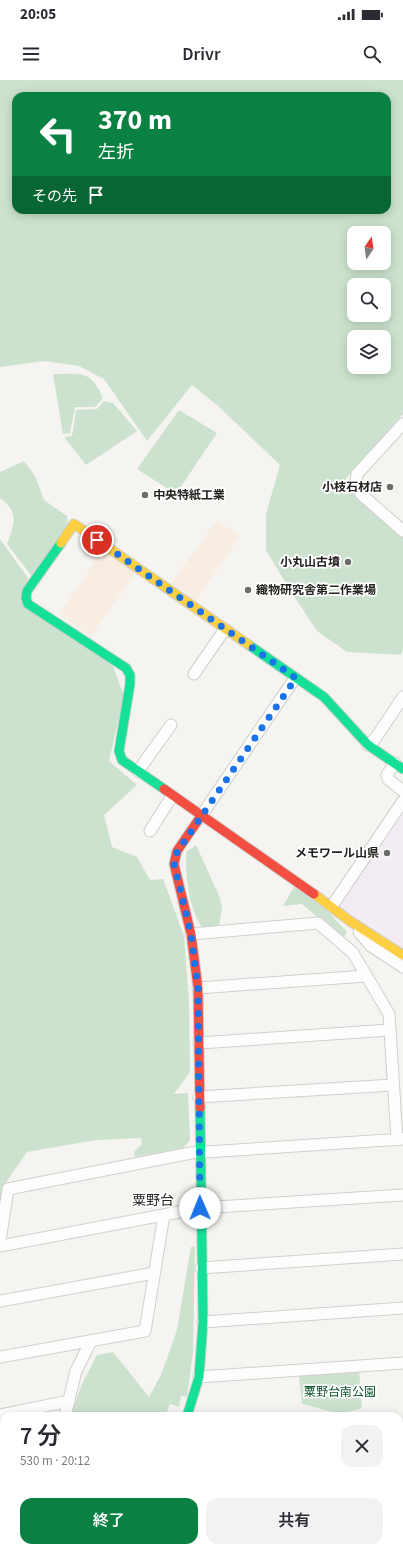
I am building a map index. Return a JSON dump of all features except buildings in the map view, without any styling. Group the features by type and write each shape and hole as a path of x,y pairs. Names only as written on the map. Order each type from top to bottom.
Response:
{"street":[{"path":"403,424 357,474 356,483 361,494 403,531"},
{"path":"403,791 388,779 387,775 399,766 368,745 324,697 74,524 27,591 26,598 28,604 126,668 130,675 130,684 119,756 122,760 332,906 350,921 403,955"},
{"path":"194,674 225,629"},
{"path":"188,1412 200,1377 202,1322 198,988 191,934 174,864 177,852 296,678"},
{"path":"368,745 375,738 403,697"},
{"path":"138,772 171,725"},
{"path":"150,831 172,796"},
{"path":"332,906 403,801"},
{"path":"350,921 371,946 403,967"},
{"path":"0,1241 8,1189 199,1152 400,1139 393,1085 389,1014 353,953 318,923 191,934"},
{"path":"198,988 366,976"},
{"path":"199,1043 390,1030"},
{"path":"199,1097 393,1085"},
{"path":"0,1246 200,1208 403,1195"},
{"path":"0,1357 144,1330 164,1215"},
{"path":"202,1268 403,1254"},
{"path":"0,1301 154,1273"},
{"path":"202,1322 403,1308"},
{"path":"66,1412 76,1371 91,1341"},
{"path":"200,1377 403,1363"},
{"path":"15,1412 69,1401"}],"shaded area":[{"path":"217,520 240,536 194,603 169,586"},
{"path":"103,550 136,572 91,636 59,614"},
{"name":"メモワール山県","path":"403,808 403,949 339,906 340,897"}],"green space":[{"path":"0,80 403,80 403,414 344,481 403,537 403,649 401,655 347,652 317,631 266,550 266,514 280,465 217,405 192,385 147,441 104,379 79,366 44,361 0,367"},
{"path":"53,374 84,375 94,382 103,398 95,407 75,407 70,433 63,434"},
{"path":"104,401 113,403 137,431 86,465 64,437 72,436 76,410 97,409"},
{"path":"179,410 217,433 176,494 137,469"},
{"path":"24,461 35,476 44,500 67,516 68,525 34,579 7,544 14,518 10,508 0,498 0,472"},
{"path":"0,539 28,578 23,597 113,666 124,696 109,761 137,785 104,815 112,847 137,857 150,880 163,879 184,936 189,1003 190,1072 174,1094 188,1093 190,1140 183,1148 135,1157 134,1152 142,1144 141,1138 96,1140 27,1152 4,1185 0,1207"},
{"path":"196,845 220,898 222,907 219,927 203,928 198,921 191,902 187,881 186,852"},
{"path":"295,885 322,905 347,932 343,939 302,904 283,906"},
{"path":"195,1246 193,1353 187,1397 181,1396 179,1407 170,1404 167,1412 72,1412 83,1382 97,1355 113,1352 149,1397 161,1375 177,1330 191,1247"},
{"name":"粟野台南公園","path":"359,1370 362,1408 348,1412 333,1412 302,1404 299,1376"}],"traffic: fast":[{"path":"61,543 27,591 26,598 28,604 126,668 130,675 130,684 119,751 122,760 164,789"},
{"path":"249,645 324,697 368,745 403,769"},
{"path":"188,1412 199,1377 203,1322 200,1108"}],"traffic: slow":[{"path":"61,543 74,524 249,645"},
{"path":"314,894 350,921 403,955"}],"traffic: jam":[{"path":"164,789 314,894"},
{"path":"200,1108 198,988 191,934 174,864 177,851 201,816"}],"place":[{"name":"小枝石材店","path":"390,487"},
{"name":"中央特紙工業","path":"145,495"},
{"name":"小丸山古墳","path":"348,562"},
{"name":"織物研究舎第二作業場","path":"248,590"},
{"name":"メモワール山県","path":"387,853"}],"district":[{"name":"粟野台","path":"153,1200"}],"route":[{"path":"97,540 296,678 177,852 175,858 174,864 191,934 198,988 200,1208"}]}
